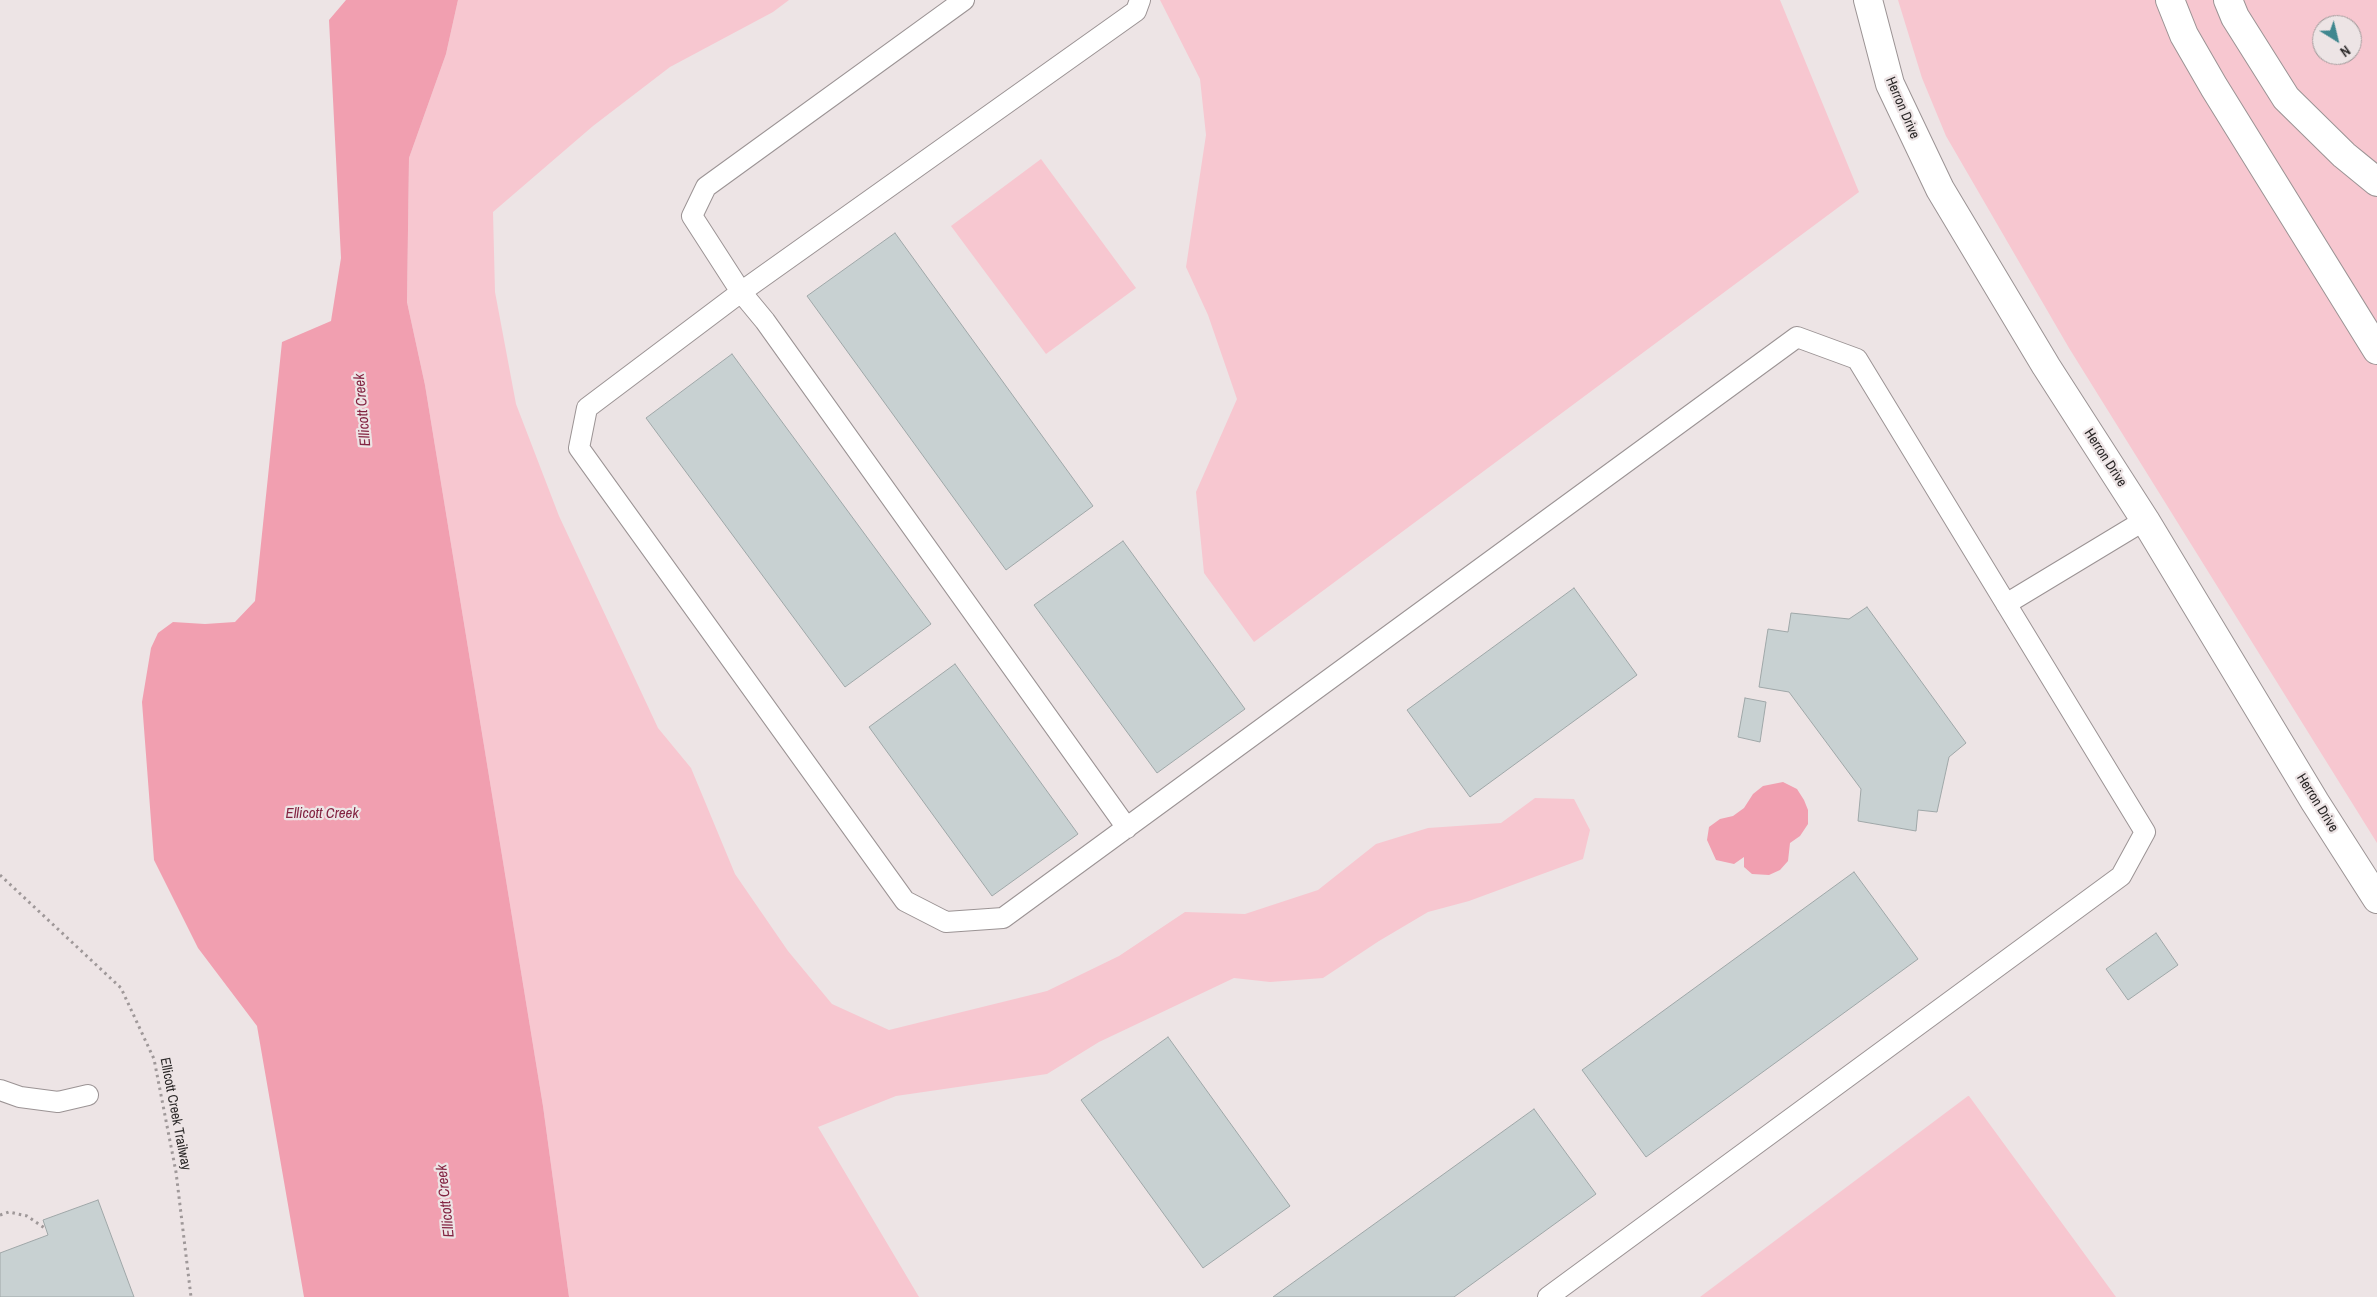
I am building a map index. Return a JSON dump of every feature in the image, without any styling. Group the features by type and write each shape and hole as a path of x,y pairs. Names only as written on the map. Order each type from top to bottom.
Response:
{"main road":[{"name":"Herron Drive","path":"1868,0 1890,84 1940,188 2046,366 2145,520 2305,785 2377,899"},
{"path":"2170,0 2184,35 2214,87 2377,350"},
{"path":"2228,0 2235,18 2286,98 2344,155 2377,182"}],"lane":[{"path":"964,0 706,186 692,216 741,292 765,321 1127,828"},
{"path":"1140,0 1136,11 741,292 587,408 579,448 905,901 946,922 1003,918 1796,337 1857,359 2145,832 2121,876 1548,1297"},
{"path":"2006,604 2145,520"},
{"path":"0,1090 20,1097 58,1102 88,1095"}],"path":[{"name":"Ellicott Creek Trailway","path":"0,875 121,988 154,1059 176,1172 191,1297"},
{"path":"0,1215 9,1212 27,1216 46,1230"}],"shaded area":[{"path":"458,0 789,0 773,12 670,67 593,126 493,212 495,292 516,404 559,516 658,728 691,768 735,874 788,951 832,1004 889,1030 1047,991 1119,956 1185,912 1245,914 1318,890 1376,844 1428,828 1501,823 1535,798 1574,799 1590,830 1583,859 1469,901 1428,912 1379,941 1323,978 1270,982 1234,978 1099,1042 1047,1074 896,1096 818,1127 919,1297 569,1297 543,1106 425,385 407,302 409,158 446,54"},
{"path":"1160,0 1780,0 1859,192 1254,642 1204,573 1196,492 1237,399 1208,315 1186,267 1206,135 1200,79"},
{"path":"1898,0 2377,0 2377,843 2069,348 1946,136 1922,78"},
{"path":"1041,159 1136,288 1046,354 951,226"},
{"path":"1968,1096 2116,1297 1700,1297"}],"water":[{"name":"Ellicott Creek","path":"346,0 458,0 446,54 409,158 407,302 425,385 543,1106 569,1297 304,1297 257,1026 198,948 154,860 142,702 151,648 158,633 173,622 205,624 235,622 255,601 282,342 331,321 341,258 329,20"},
{"path":"1783,782 1797,789 1808,810 1808,824 1800,836 1790,843 1788,861 1780,870 1769,875 1752,874 1744,867 1744,857 1734,864 1716,860 1707,840 1709,827 1720,819 1733,816 1744,808 1753,794 1763,786"}],"building":[{"path":"895,233 1093,506 1006,570 807,296"},
{"path":"732,354 931,624 845,687 646,418"},
{"path":"1123,541 1245,709 1157,773 1034,605"},
{"path":"1574,588 1637,675 1470,797 1407,710"},
{"path":"1867,607 1966,743 1949,757 1937,812 1918,810 1916,831 1858,821 1861,789 1789,692 1759,687 1768,629 1788,632 1791,613 1849,619"},
{"path":"955,664 1078,834 992,896 869,727"},
{"path":"1745,698 1766,702 1760,742 1738,737"},
{"path":"1854,872 1918,959 1646,1157 1582,1070"},
{"path":"2156,933 2178,965 2128,1000 2106,969"},
{"path":"1168,1037 1290,1206 1203,1268 1081,1100"},
{"path":"1534,1109 1596,1194 1454,1297 1273,1297"},
{"path":"98,1200 134,1297 0,1297 0,1253 48,1235 43,1220"}]}
